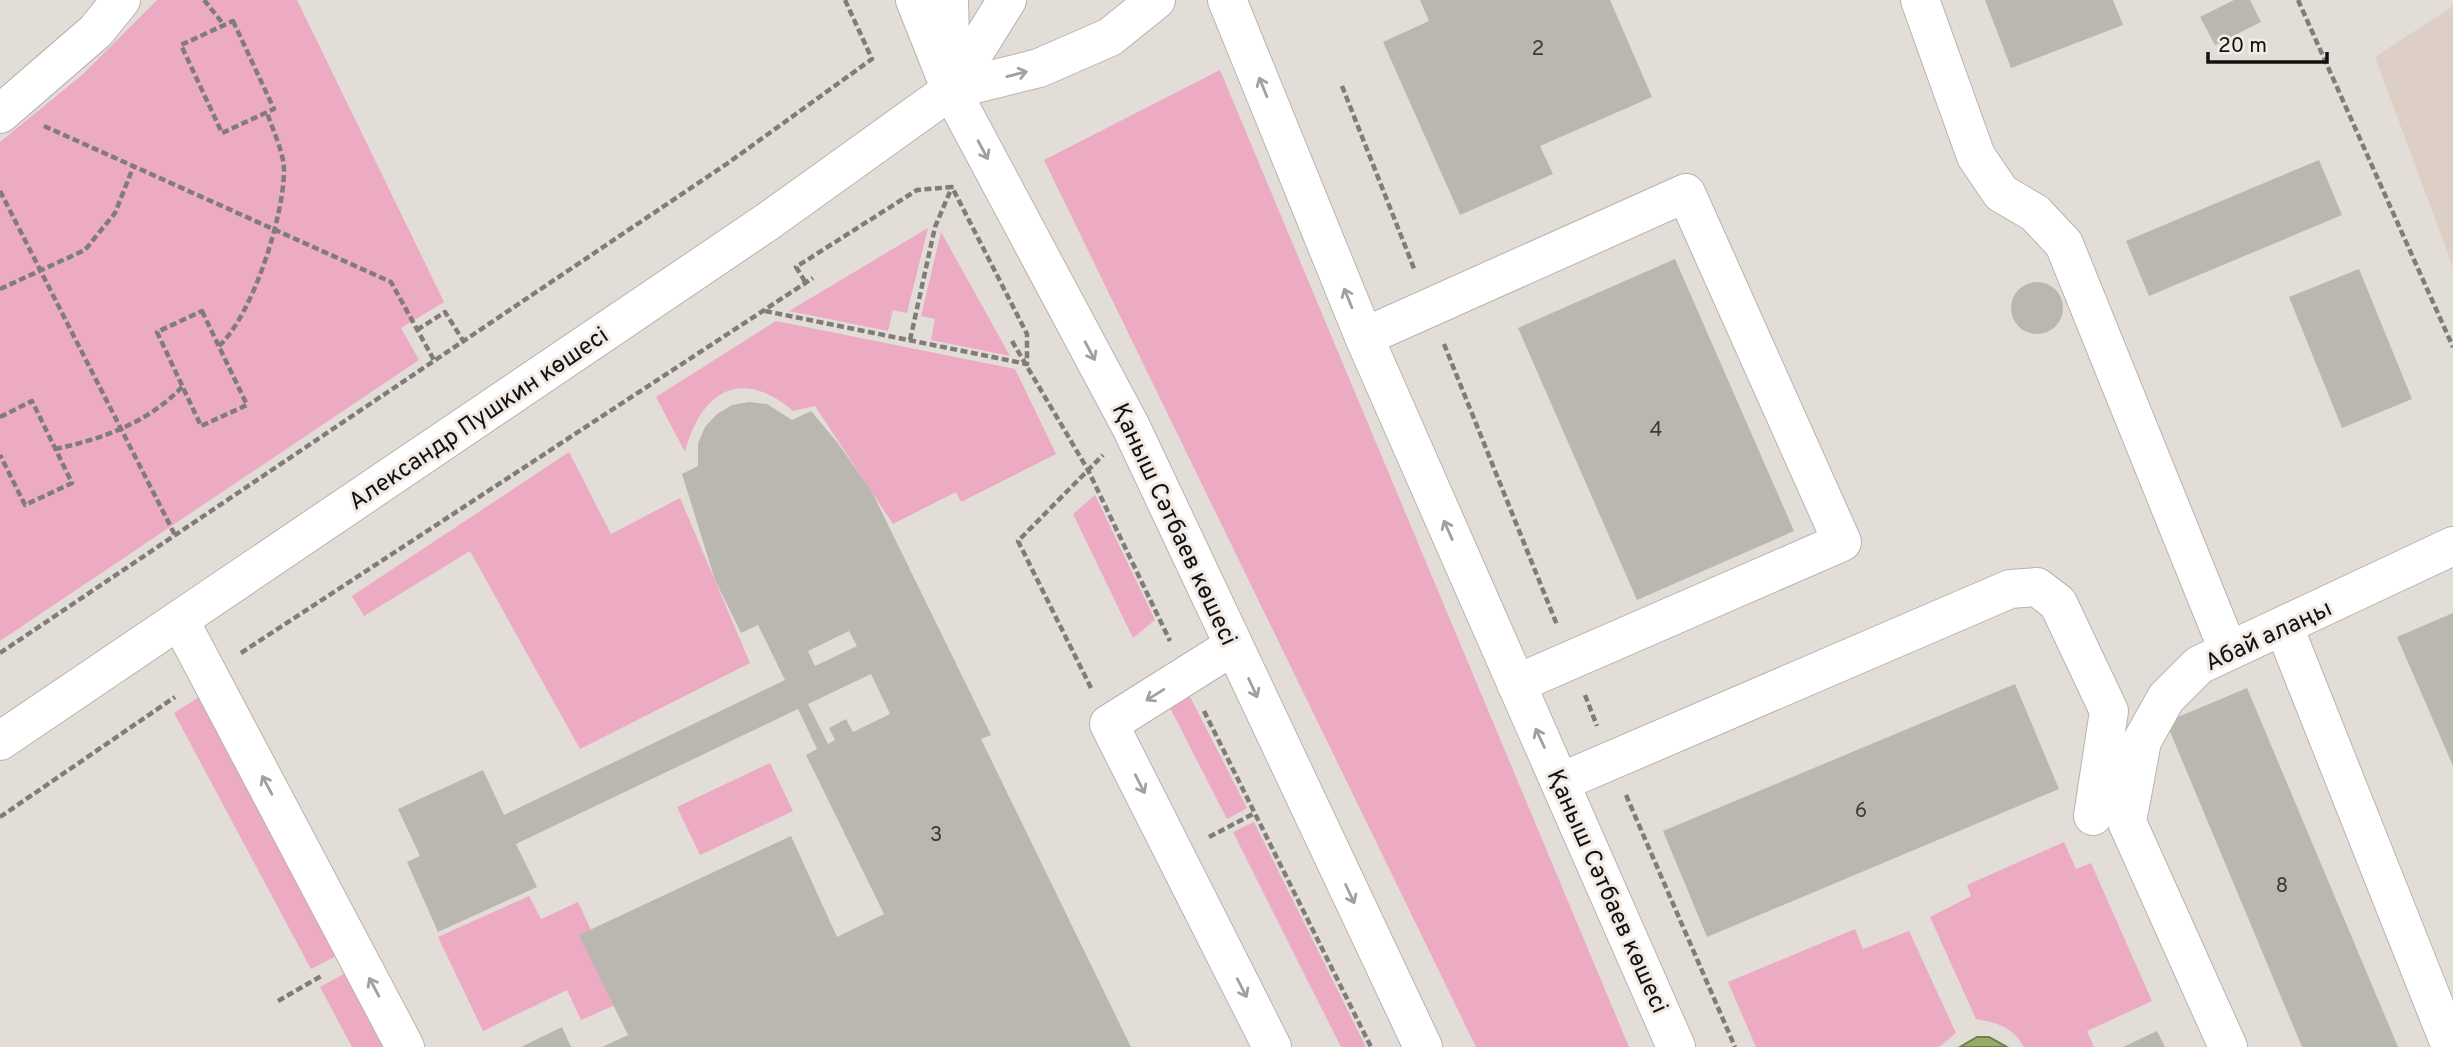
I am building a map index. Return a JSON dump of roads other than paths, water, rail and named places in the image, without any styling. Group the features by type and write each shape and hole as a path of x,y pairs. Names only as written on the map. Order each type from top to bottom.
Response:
{"main road":[{"path":"4,112 96,31 121,0"},
{"path":"915,0 951,90"},
{"name":"Қаныш Сәтбаев көшесі","path":"949,0 951,90 1131,427 1423,1047"},
{"path":"951,90 1007,0"},
{"path":"951,90 1039,68 1111,37 1156,0"},
{"name":"Қаныш Сәтбаев көшесі","path":"1227,0 1364,337 1676,1047"},
{"path":"1920,0 1976,156 2001,194 2035,213 2064,244 2228,650"},
{"name":"Александр Пушкин көшесі","path":"0,741 767,222 951,90"},
{"path":"1364,337 1686,193 1842,542 1516,684"},
{"name":"Абай алаңы","path":"2228,1047 2127,822 2142,741 2166,698 2199,665 2453,546"},
{"path":"1561,782 2010,589 2037,587 2058,603 2109,711 2093,816"},
{"path":"180,621 405,1047"},
{"path":"2284,627 2451,1047"},
{"path":"1233,646 1109,723 1272,1047"}]}
